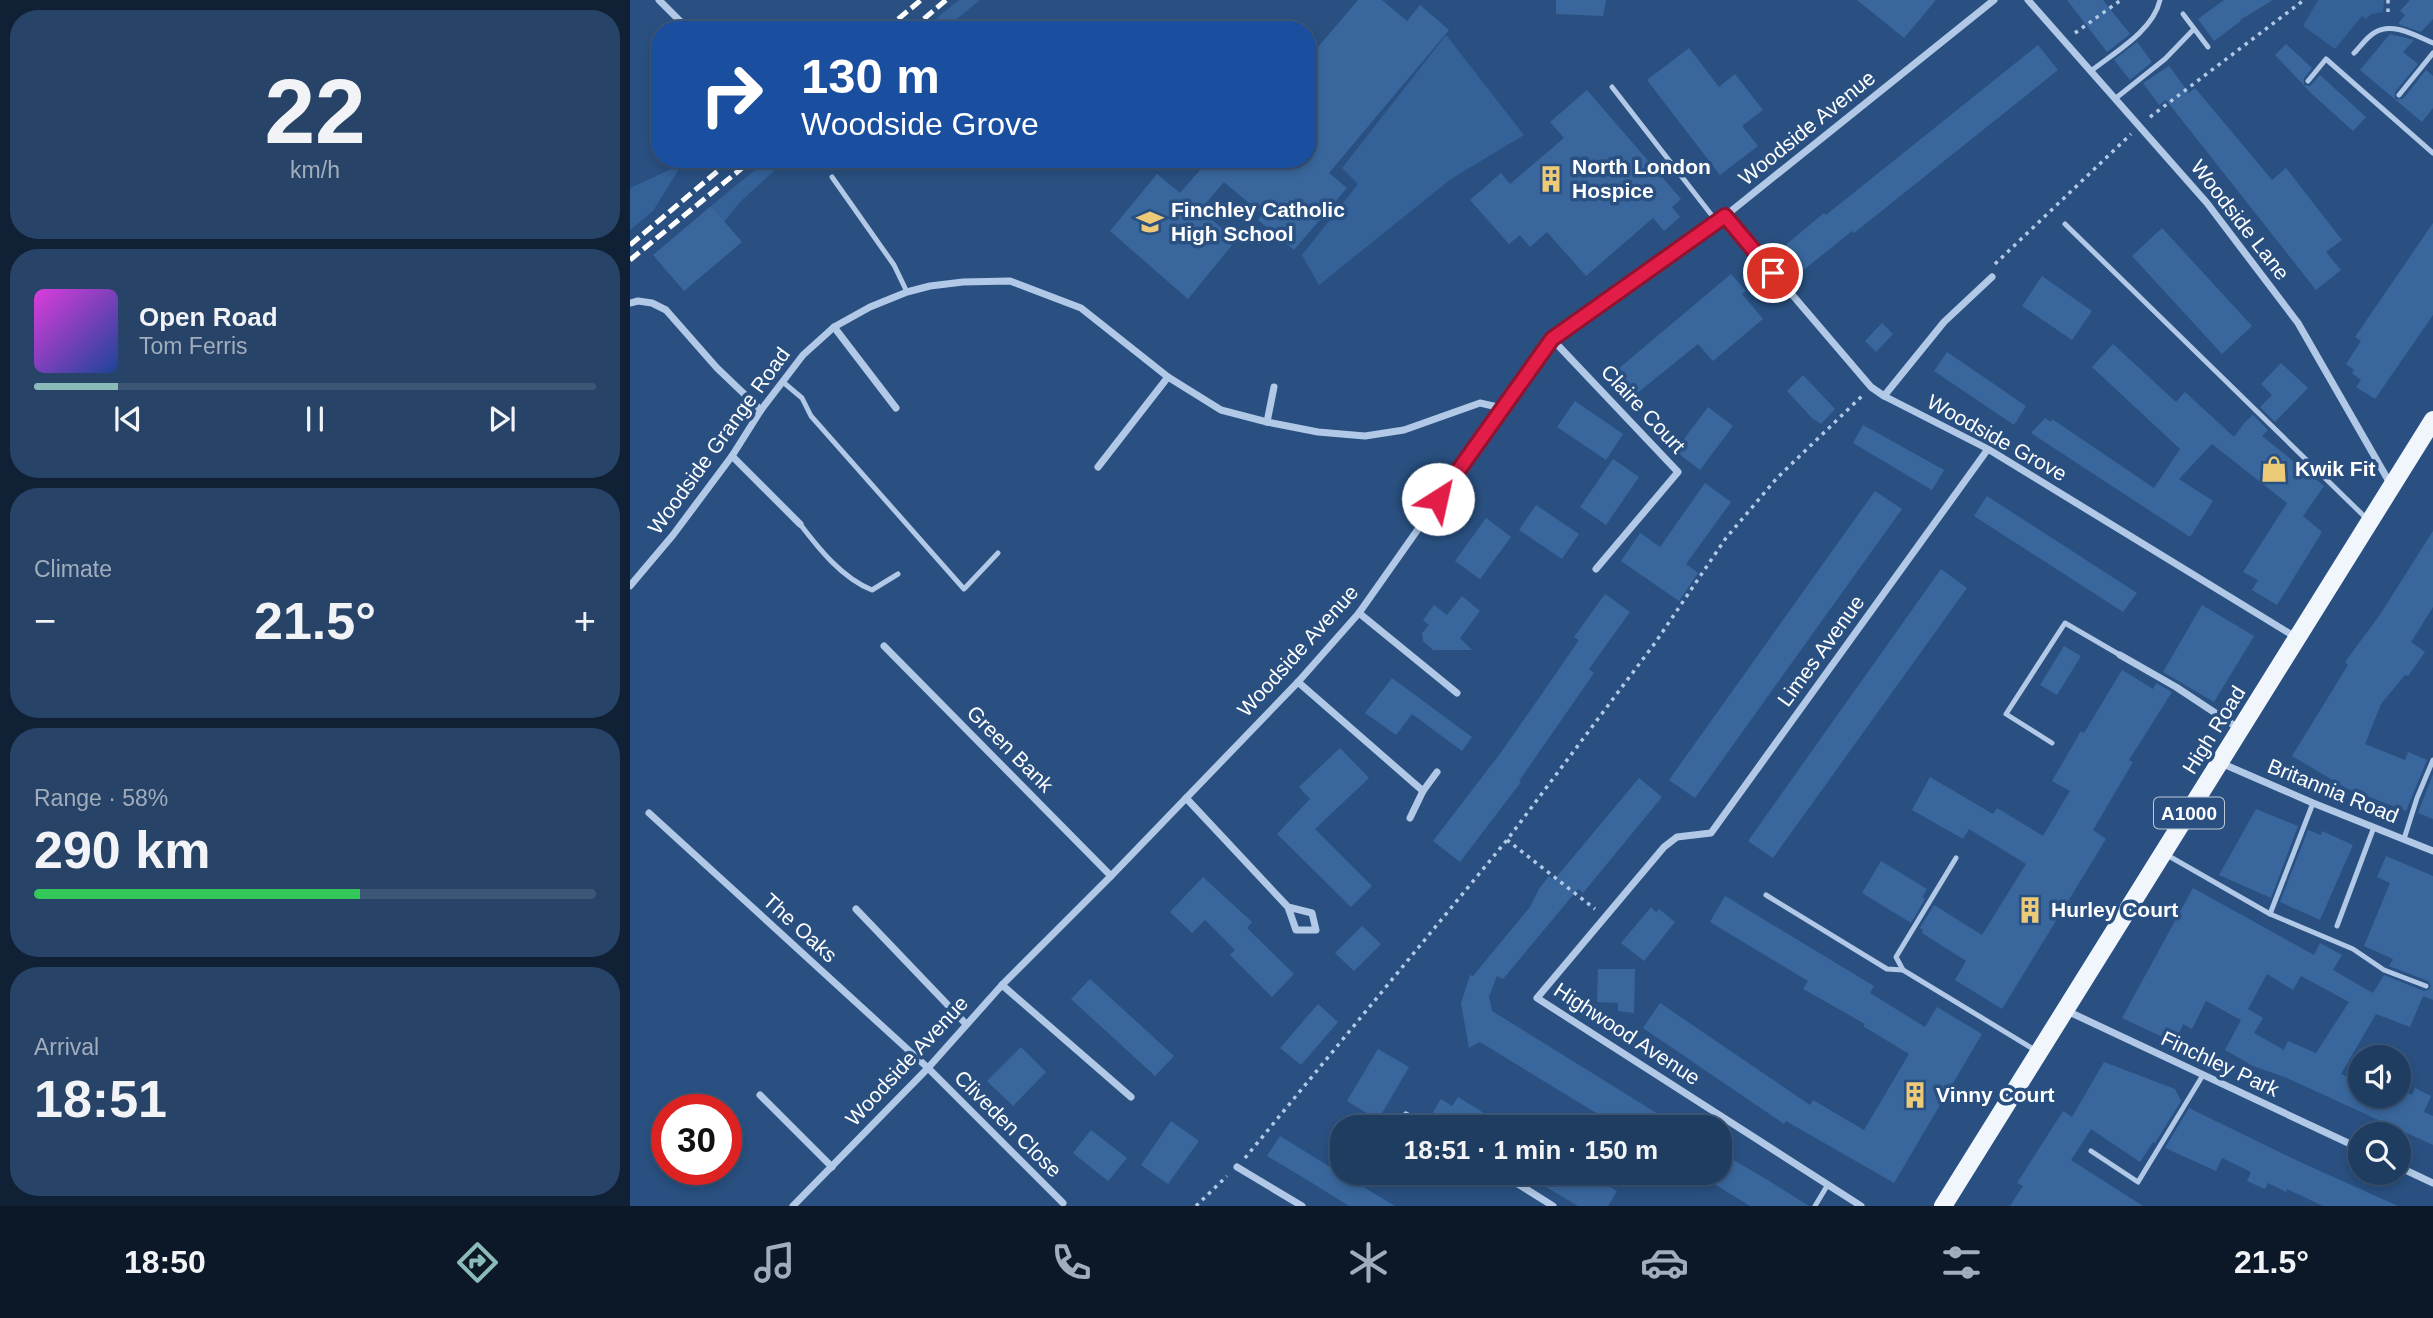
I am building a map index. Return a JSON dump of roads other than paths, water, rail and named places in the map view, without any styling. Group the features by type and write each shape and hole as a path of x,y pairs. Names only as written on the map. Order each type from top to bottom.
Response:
{"main road":[{"name":"High Road","path":"1943,1206 2433,420"}],"street":[{"path":"659,0 680,21"},
{"name":"Woodside Avenue","path":"793,1206 928,1068 1002,985 1298,682 1359,613 1552,339 1725,216 1994,0"},
{"name":"Woodside Lane","path":"2028,0 2207,203 2298,323 2391,485"},
{"name":"Woodside Grove","path":"1725,216 1871,387 1988,449 2298,638"},
{"path":"1884,396 1944,322 1992,276"},
{"name":"Woodside Grange Road","path":"630,586 673,535 803,355 834,327 870,307 907,292 963,282 1010,281 1081,308 1168,377 1220,410 1318,432 1365,436 1405,430 1480,403 1502,408"},
{"path":"630,303 652,303 666,310 717,368 761,410"},
{"path":"834,327 896,408"},
{"name":"Claire Court","path":"1552,339 1678,472 1596,569"},
{"path":"1098,467 1168,377"},
{"path":"1267,422 1274,387"},
{"name":"Limes Avenue","path":"1664,847 1677,837 1711,833 1988,449"},
{"path":"732,456 800,524"},
{"path":"1359,613 1457,693"},
{"name":"Green Bank","path":"884,646 1111,876"},
{"path":"2120,655 2176,687 2241,730"},
{"path":"1298,682 1423,790"},
{"name":"Britannia Road","path":"2220,763 2433,851"},
{"path":"1410,818 1423,790 1437,772"},
{"path":"1186,798 1288,907"},
{"name":"The Oaks","path":"649,813 928,1068"},
{"name":"Highwood Avenue","path":"1664,847 1537,998 1861,1206"},
{"path":"856,909 966,1024"},
{"path":"1002,985 1131,1097"},
{"name":"Finchley Park","path":"2064,1010 2348,1143"},
{"name":"Cliveden Close","path":"928,1068 1063,1203"},
{"path":"760,1095 832,1167"},
{"path":"1237,1167 1302,1206"},
{"path":"2411,1173 2433,1183"},
{"path":"1520,1185 1553,1206"}],"lane":[{"path":"2091,71 2135,37 2158,10 2160,0"},
{"path":"2183,14 2208,47"},
{"path":"2354,53 2374,33 2389,28 2433,43"},
{"path":"2116,98 2165,59 2194,29"},
{"path":"2399,95 2433,53"},
{"path":"2308,81 2326,59 2433,153"},
{"path":"1612,87 1717,222"},
{"path":"832,177 894,265 907,292"},
{"path":"2065,224 2371,522"},
{"path":"783,382 802,398 811,416 964,589 998,553"},
{"path":"800,524 855,583 872,590 898,574"},
{"path":"2052,743 2006,714 2065,623 2120,655"},
{"path":"2404,839 2433,760"},
{"path":"2270,914 2313,803"},
{"path":"2337,926 2375,827"},
{"path":"2163,853 2270,914 2353,949 2384,970 2426,986"},
{"path":"1903,970 1896,957 1956,858"},
{"path":"1766,895 1887,969 1903,970 2039,1052"},
{"path":"2091,1151 2138,1182 2203,1075"},
{"path":"1815,1206 1828,1186"}],"railway":[{"path":"896,21 921,0"},
{"path":"922,21 946,0"},
{"path":"630,245 721,168"},
{"path":"630,260 742,168"}],"place":[{"name":"North London Hospice","path":"1551,179"},
{"name":"Finchley Catholic High School","path":"1150,222"},
{"name":"Kwik Fit","path":"2274,469"},
{"name":"Hurley Court","path":"2030,910"},
{"name":"Vinny Court","path":"1915,1095"}]}
